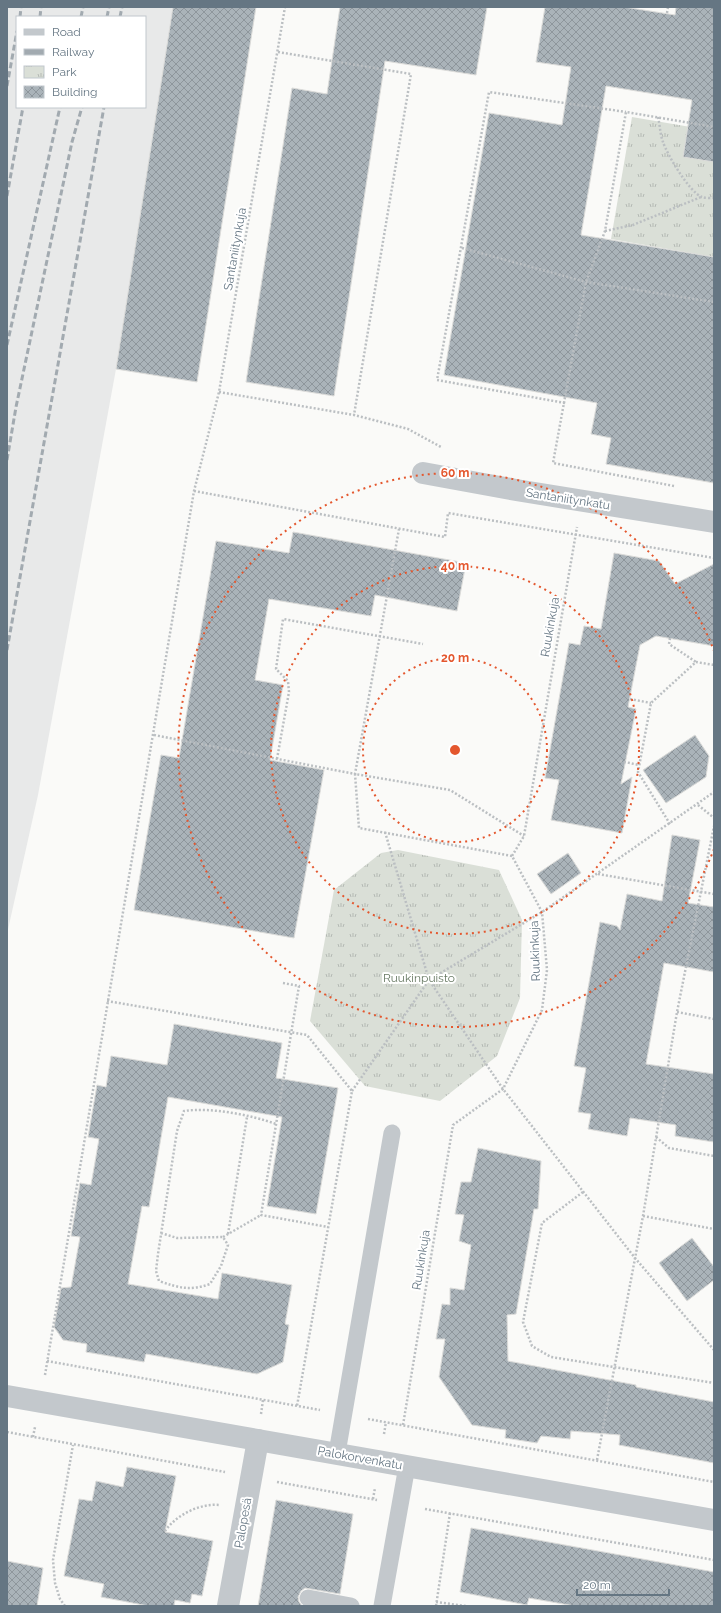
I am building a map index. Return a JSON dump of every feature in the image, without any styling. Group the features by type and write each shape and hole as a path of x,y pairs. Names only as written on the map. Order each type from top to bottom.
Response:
{"street":[{"name":"Santaniitynkatu","path":"422,473 714,522"},
{"name":"Palokorvenkatu","path":"7,1396 714,1520"},
{"name":"Palopesä","path":"228,1606 258,1440"}],"lane":[{"path":"337,1453 342,1414 392,1133"},
{"path":"382,1606 407,1466"},
{"path":"308,1598 351,1606"}],"path":[{"name":"Santaniitynkuja","path":"33,1437 154,735 194,491 219,392 285,7"},
{"path":"667,14 668,7"},
{"path":"278,52 411,74 354,415"},
{"path":"565,403 437,380 489,92 626,112 714,127"},
{"path":"626,112 605,231 586,282 553,462 675,486"},
{"path":"658,117 662,140 669,156 690,187 701,197"},
{"path":"605,231 633,225 701,197 714,198"},
{"path":"462,248 586,282 714,302"},
{"path":"219,392 354,415 408,429 442,448"},
{"path":"194,491 399,529 445,536 448,513 714,558"},
{"name":"Ruukinkuja","path":"403,1425 453,1125 503,1089 542,1010 547,970 542,912 512,856 524,836 582,501"},
{"path":"399,529 355,774 359,828 512,856"},
{"path":"277,759 288,692 288,681 276,669 283,619 422,644"},
{"path":"670,638 669,644 696,662 714,665"},
{"path":"670,824 638,772 639,765 651,703 696,662"},
{"path":"630,699 651,703"},
{"path":"154,735 355,774 450,790 524,836"},
{"path":"620,761 639,765"},
{"path":"297,1406 352,1091 429,980 542,912 698,805 714,792"},
{"path":"698,805 714,818"},
{"path":"597,1460 643,1216 677,1012 714,826"},
{"path":"385,832 429,980 503,1089 635,1258 714,1350"},
{"path":"598,874 714,894"},
{"path":"261,1215 299,986 283,983"},
{"path":"107,1001 307,1035 352,1091"},
{"path":"677,1012 714,1018"},
{"path":"223,1237 228,1245 221,1266 210,1284 196,1289 176,1287 159,1280 156,1271 161,1233 177,1131 184,1112 200,1109 263,1119 276,1124"},
{"path":"228,1234 247,1117"},
{"path":"656,1137 669,1148 714,1156"},
{"path":"583,1192 542,1224 523,1322 532,1346 551,1357 714,1383"},
{"path":"161,1233 177,1238 213,1236 223,1237 261,1215 328,1227"},
{"path":"643,1216 714,1229"},
{"path":"47,1361 714,1482"},
{"path":"7,1432 714,1560"},
{"path":"65,1606 60,1599 55,1583 53,1560 73,1444"},
{"path":"165,1531 172,1521 188,1512 212,1504 246,1509"},
{"path":"436,1606 450,1513"},
{"path":"436,1602 466,1606"}],"shaded area":[{"path":"7,7 173,7 116,369 38,795 7,934"}],"green space":[{"path":"632,117 714,131 714,257 611,239"},
{"name":"Ruukinpuisto","path":"398,850 499,870 522,920 520,998 497,1056 440,1101 365,1086 310,1021 334,890 381,853"}],"building":[{"path":"173,7 256,7 197,382 116,369"},
{"path":"340,7 487,7 476,75 385,61 334,396 246,382 292,88 327,94"},
{"path":"545,7 624,7 675,15 676,7 714,7 714,162 683,157 692,100 606,86 581,235 714,257 714,483 606,464 611,438 591,434 597,403 444,375 489,113 562,125 571,67 536,62"},
{"path":"293,532 466,563 457,611 375,595 371,616 269,599 255,680 283,685 270,760 324,770 294,938 134,910 161,755 179,758 216,541 289,553"},
{"path":"614,553 659,561 675,584 714,564 714,646 656,636 640,645 628,707 636,709 621,784 632,777 622,833 551,820 559,780 545,778 569,643 580,645 584,626 601,629"},
{"path":"695,735 709,756 706,777 666,803 643,770"},
{"path":"672,835 700,840 688,903 714,907 714,972 664,963 646,1064 714,1074 714,1142 675,1136 676,1125 630,1118 627,1136 588,1129 591,1114 578,1112 586,1068 574,1066 600,922 617,926 620,930 627,894 662,901"},
{"path":"568,853 581,873 551,894 537,874"},
{"path":"174,1024 282,1043 276,1078 338,1088 316,1214 267,1206 282,1117 168,1097 149,1207 142,1206 128,1284 218,1299 222,1273 292,1285 285,1324 289,1325 283,1362 257,1374 146,1354 144,1362 86,1352 87,1344 63,1340 54,1327 61,1288 71,1287 80,1237 71,1236 80,1183 91,1185 99,1139 88,1137 97,1085 106,1087 111,1056 167,1065"},
{"path":"478,1148 541,1161 538,1209 534,1209 516,1314 507,1315 508,1361 636,1385 636,1387 714,1402 714,1463 619,1445 620,1435 571,1431 570,1439 541,1436 537,1443 505,1438 506,1430 472,1425 439,1377 445,1339 436,1339 442,1304 450,1305 450,1288 464,1290 471,1245 459,1241 464,1215 455,1214 461,1182 471,1182"},
{"path":"692,1238 714,1267 714,1280 687,1301 659,1263"},
{"path":"127,1467 176,1476 165,1532 213,1541 202,1596 192,1594 190,1603 175,1600 174,1606 149,1606 101,1597 104,1584 64,1576 79,1499 92,1501 96,1481 123,1487"},
{"path":"276,1500 353,1514 340,1594 305,1588 301,1591 298,1597 302,1606 258,1606"},
{"path":"471,1528 714,1572 714,1606 575,1606 529,1598 527,1605 460,1592"},
{"path":"7,1561 43,1568 37,1606 7,1606"}],"railway":[{"path":"20,16 21,7"},
{"path":"40,16 41,7"},
{"path":"81,16 83,7"},
{"path":"107,16 109,7"},
{"path":"120,16 122,7"},
{"path":"7,86 16,36"},
{"path":"7,196 23,108"},
{"path":"7,345 60,108"},
{"path":"7,460 16,407 72,142 82,108"},
{"path":"7,650 104,108"}]}
